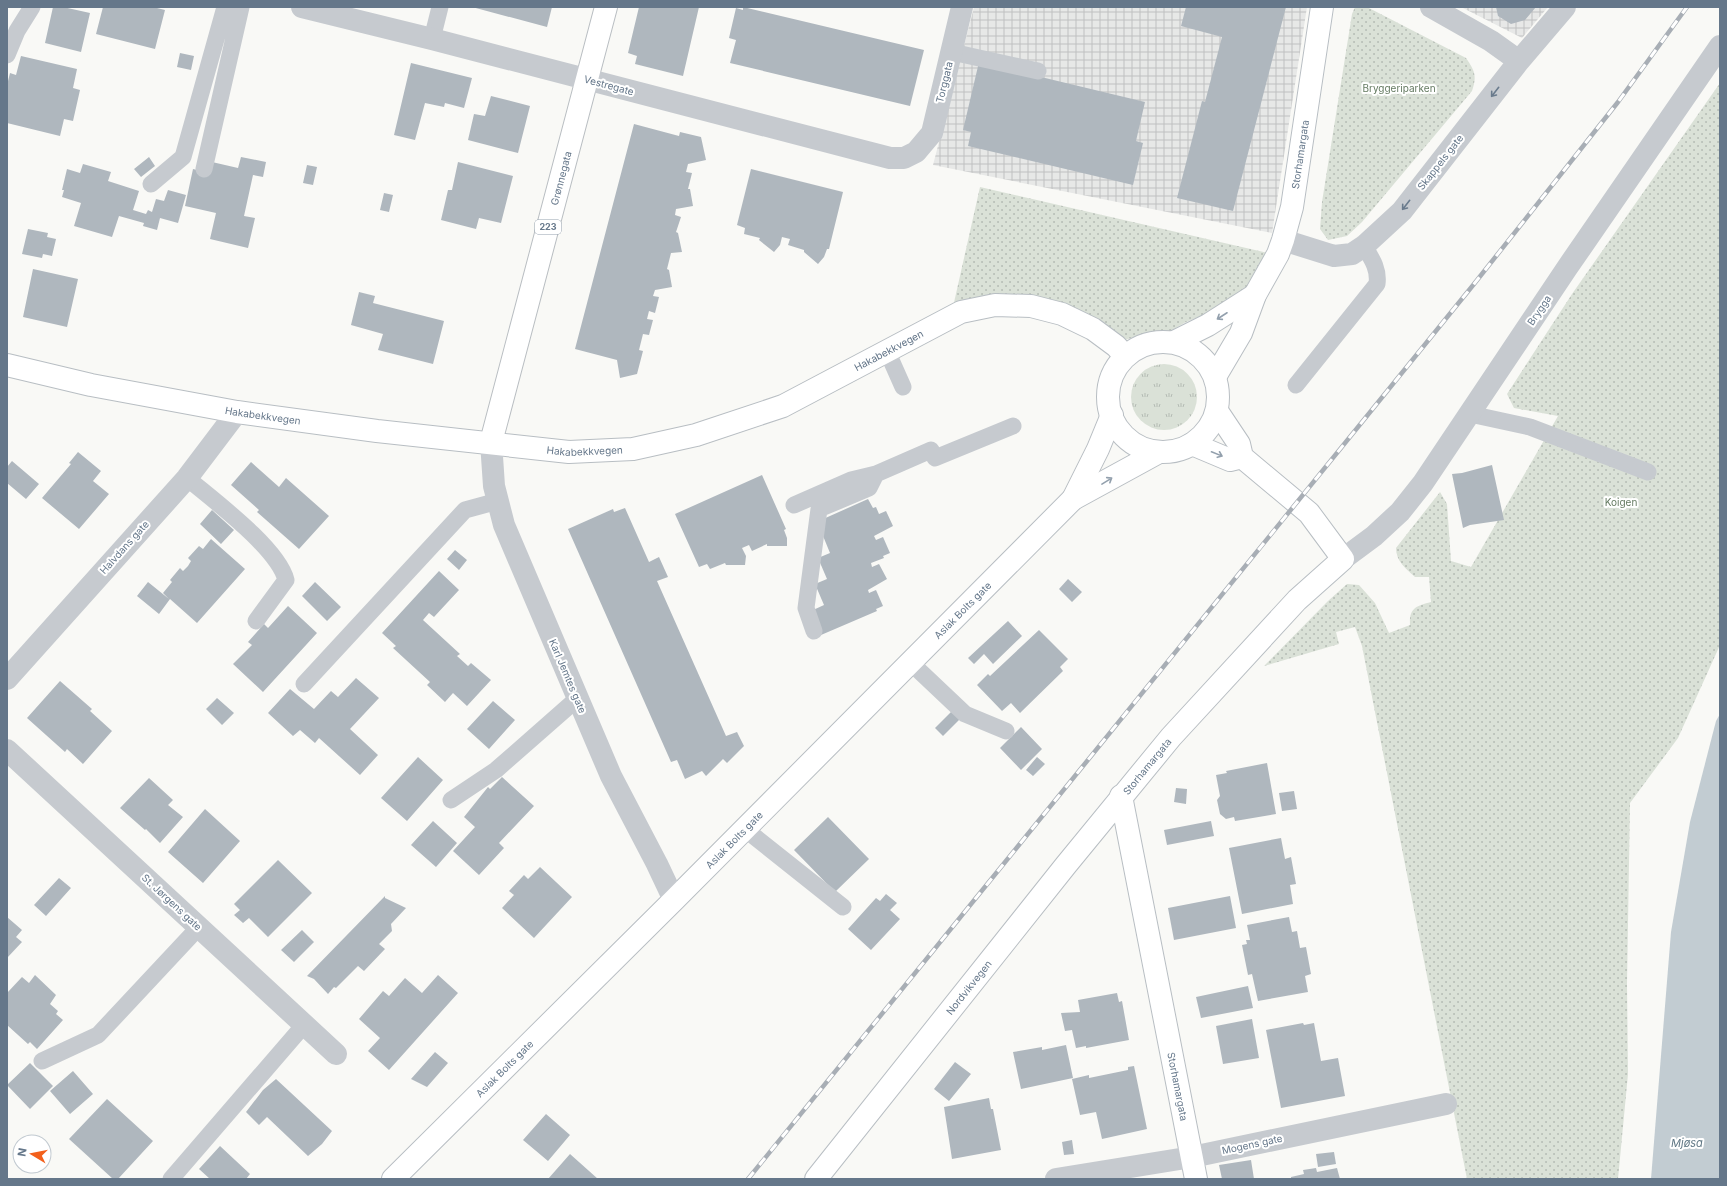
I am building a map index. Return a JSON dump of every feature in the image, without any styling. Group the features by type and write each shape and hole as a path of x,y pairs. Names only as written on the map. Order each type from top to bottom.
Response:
{"main road":[{"name":"Grønnegata","path":"491,442 606,7"},
{"name":"Storhamargata","path":"1215,377 1241,333 1255,295 1278,254 1283,240 1292,207 1322,7"},
{"name":"Storhamargata","path":"1174,342 1208,325 1255,295"},
{"name":"Hakabekkvegen","path":"7,365 91,385 237,412 377,431 491,442 569,452 633,449 696,435 783,406 961,312 996,305 1032,306 1062,314 1093,329 1116,346 1125,356"},
{"path":"1174,342 1199,354 1208,364 1215,377 1218,390 1216,411 1207,430 1192,444 1179,450 1159,452 1145,449 1133,442 1118,428 1112,415 1108,396 1110,384 1117,366 1125,356 1148,344 1174,342"},
{"path":"1216,411 1239,444 1242,457 1309,513 1343,559"},
{"name":"Aslak Bolts gate","path":"1073,499 1098,449 1112,415"},
{"path":"1192,444 1230,460 1242,457"},
{"name":"Aslak Bolts gate","path":"393,1179 745,829 1073,499 1159,452"},
{"name":"Storhamargata","path":"1196,1179 1121,796 1176,731 1297,600 1343,559"},
{"name":"Nordvikvegen","path":"816,1179 1121,796"}],"street":[{"name":"Vestregate","path":"302,7 588,79 890,158 904,158 916,152"},
{"name":"Torggata","path":"916,152 932,133 962,7"},
{"name":"Skappels gate","path":"1283,240 1334,256 1352,254 1364,246 1402,211 1519,61 1565,7"},
{"path":"1437,9 1490,41 1519,61"},
{"name":"Brygga","path":"1343,559 1374,536 1400,512 1423,483 1567,268 1720,46"},
{"name":"Halvdans gate","path":"7,679 187,478 237,412"},
{"name":"Karl Jemtes gate","path":"491,442 494,486 504,525 611,776 674,900"},
{"name":"St. Jørgens gate","path":"7,750 336,1054"},
{"name":"Mogens gate","path":"1056,1179 1192,1157 1446,1104"}],"lane":[{"path":"7,55 17,31 32,7"},
{"path":"151,184 182,157 225,7"},
{"path":"204,169 241,7"},
{"path":"432,39 440,7"},
{"path":"952,52 1038,71"},
{"path":"1296,385 1377,284 1378,276 1375,264 1364,246"},
{"path":"888,350 903,387"},
{"path":"1470,414 1530,427 1648,472"},
{"path":"794,505 851,480 876,474 931,450 935,458 1014,426"},
{"path":"814,631 806,608 819,509 870,488 876,474"},
{"path":"187,478 240,522 283,570 286,580 256,622"},
{"path":"304,684 465,510 498,501"},
{"path":"910,662 965,714 1006,731"},
{"path":"451,800 496,770 578,698"},
{"path":"745,829 843,907"},
{"path":"42,1061 98,1035 199,928"},
{"path":"171,1179 304,1025"}],"shaded area":[{"path":"974,7 1307,7 1272,233 933,165"},
{"path":"1461,7 1548,7 1522,38"}],"green space":[{"name":"Bryggeriparken","path":"1355,7 1367,7 1466,58 1475,77 1472,91 1362,222 1347,236 1328,240 1320,229 1322,202 1352,14"},
{"name":"Koigen","path":"1720,83 1720,645 1678,738 1630,803 1627,984 1628,1074 1618,1179 1467,1179 1362,646 1355,627 1336,632 1339,644 1264,666 1328,601 1347,584 1359,585 1375,603 1389,633 1410,625 1412,611 1421,605 1431,602 1429,577 1415,577 1399,561 1396,548 1440,492 1447,504 1451,561 1471,567 1558,416 1514,408 1507,394 1572,294"},
{"path":"980,187 1268,253 1253,282 1242,292 1213,311 1186,322 1170,331 1153,331 1125,340 1093,320 953,307"},
{"path":"1164,364 1177,366 1192,379 1195,384 1197,397 1195,410 1182,425 1177,428 1164,430 1151,428 1136,415 1133,410 1131,397 1133,384 1146,369 1151,366"}],"water":[{"name":"Mjøsa","path":"1720,714 1720,1179 1651,1179 1671,932 1690,822 1716,721"}],"building":[{"path":"53,7 63,7 90,13 81,52 45,43"},
{"path":"103,7 153,7 165,10 155,49 96,34"},
{"path":"472,7 552,7 547,27"},
{"path":"639,7 699,7 683,76 635,64 637,56 628,53"},
{"path":"743,7 924,50 910,106 730,63 736,40 729,38 736,8 743,10"},
{"path":"1186,7 1286,7 1233,211 1177,198 1202,101 1205,102 1222,37 1181,26"},
{"path":"1496,7 1536,7 1525,20 1511,24 1498,16"},
{"path":"180,53 194,56 191,70 177,67"},
{"path":"21,56 77,69 73,88 80,90 73,121 64,119 60,136 7,123 7,85 10,73 16,75"},
{"path":"979,62 1145,102 1136,141 1143,143 1133,185 968,146 971,132 963,130"},
{"path":"411,63 472,78 464,108 445,103 444,107 425,103 415,140 394,135"},
{"path":"491,96 530,106 518,153 468,140 474,114 485,116"},
{"path":"634,124 679,136 680,132 701,137 706,160 688,164 686,172 692,173 688,189 690,189 693,206 676,209 675,215 681,217 676,232 678,233 682,252 671,253 667,269 669,270 672,287 655,290 653,296 659,297 655,313 649,311 647,319 653,320 649,335 643,334 639,350 643,351 637,374 620,378 617,360 575,349"},
{"path":"149,157 155,166 141,177 134,169"},
{"path":"241,157 266,162 263,177 253,175 244,216 255,218 248,248 210,239 216,213 185,206 193,169 210,173 212,162 238,168"},
{"path":"458,162 513,176 501,223 479,218 476,229 441,220 448,190 452,190"},
{"path":"83,164 111,172 108,181 139,191 133,210 146,214 148,210 152,212 156,199 164,201 168,190 186,195 178,223 160,218 157,230 143,226 144,223 119,216 112,237 74,226 81,203 62,197 64,190 62,190 67,169 80,173"},
{"path":"307,165 317,167 313,185 303,183"},
{"path":"751,169 843,192 829,249 827,249 824,257 818,264 804,252 804,250 788,245 790,239 782,237 780,245 774,252 759,240 760,238 744,234 745,228 737,225"},
{"path":"384,193 393,195 389,212 380,210"},
{"path":"28,229 48,233 47,237 56,239 52,256 43,254 42,258 22,254"},
{"path":"33,269 78,279 67,327 23,317"},
{"path":"359,292 375,296 373,303 444,321 433,364 378,350 383,334 351,325"},
{"path":"78,452 101,471 93,481 109,494 79,529 42,498 71,464 69,463"},
{"path":"12,461 39,484 26,499 7,483 7,467"},
{"path":"251,462 279,487 286,478 329,516 299,549 257,512 259,510 231,485"},
{"path":"1492,465 1504,520 1470,525 1463,528 1452,474 1462,473"},
{"path":"762,475 786,529 784,530 787,538 787,546 767,546 767,544 752,551 749,545 742,548 746,556 745,565 726,565 725,563 710,569 707,564 699,567 675,514"},
{"path":"868,499 873,508 876,507 879,514 886,511 893,526 874,536 876,540 883,537 890,553 883,556 884,558 871,563 872,567 879,564 887,579 868,590 869,593 876,590 883,606 876,609 877,611 821,635 811,611 824,605 815,584 827,579 818,558 830,553 821,531 821,520"},
{"path":"625,508 649,562 659,557 668,577 657,581 726,736 737,732 744,746 727,763 723,759 706,776 702,771 685,779 677,760 671,762 568,529 613,509 614,512"},
{"path":"212,510 234,530 221,544 200,524"},
{"path":"211,539 245,569 197,623 170,599 159,614 137,596 148,582 169,599 163,593 172,582 170,580 180,568 183,571 188,566 191,561 188,558 199,546 203,549"},
{"path":"455,550 467,560 459,570 447,559"},
{"path":"439,571 459,590 434,617 429,613 423,620 460,654 457,656 468,666 471,663 491,680 467,706 453,693 445,702 427,685 430,682 393,648 396,646 382,633"},
{"path":"1068,579 1082,592 1072,602 1059,589"},
{"path":"315,582 341,607 327,621 302,596"},
{"path":"288,606 317,633 263,692 233,664 252,645 248,642 264,624 268,628"},
{"path":"1008,621 1022,636 993,664 984,654 974,664 968,658"},
{"path":"1039,630 1068,659 1060,667 1063,671 1020,713 1011,703 1002,711 977,685 988,674 990,676"},
{"path":"356,678 379,698 350,729 378,755 360,775 319,738 315,743 300,730 293,736 268,713 290,689 314,709 331,691 338,697"},
{"path":"60,681 92,709 90,711 112,731 83,764 67,749 65,752 27,718"},
{"path":"217,698 234,713 222,725 206,709"},
{"path":"493,701 515,720 489,749 467,729"},
{"path":"952,711 960,719 943,736 935,728"},
{"path":"1021,727 1042,749 1021,770 1000,748"},
{"path":"418,757 443,780 407,821 381,798"},
{"path":"1037,757 1045,764 1033,776 1026,770"},
{"path":"1267,763 1276,814 1235,821 1234,817 1226,819 1220,814 1217,800 1220,796 1216,775 1227,773 1226,771"},
{"path":"502,777 534,806 499,843 504,848 479,875 453,851 475,827 464,817 488,787 490,789"},
{"path":"149,778 173,800 168,805 183,817 160,843 146,829 145,830 120,808"},
{"path":"1176,788 1187,789 1186,804 1174,802"},
{"path":"1294,791 1297,809 1282,811 1279,793"},
{"path":"205,809 240,841 203,883 168,852"},
{"path":"828,817 869,859 835,892 794,850"},
{"path":"433,821 457,843 436,867 411,845"},
{"path":"1211,821 1214,836 1167,845 1164,830"},
{"path":"1281,838 1285,859 1291,857 1296,884 1290,885 1293,904 1242,914 1229,848"},
{"path":"278,860 312,893 268,937 249,918 243,923 234,915 240,910 234,904"},
{"path":"540,867 572,897 534,938 502,908 514,895 509,891 524,875 528,879"},
{"path":"59,878 71,888 46,916 34,905"},
{"path":"886,894 897,903 890,910 900,919 871,950 848,929 876,898 880,901"},
{"path":"385,896 385,898 406,908 391,924 392,931 379,944 385,949 364,971 358,966 328,994 314,979 307,976"},
{"path":"1230,896 1236,928 1174,940 1168,908"},
{"path":"7,917 22,930 16,937 22,942 7,958"},
{"path":"1289,917 1292,932 1297,931 1300,948 1306,947 1311,974 1305,976 1308,992 1258,1001 1252,974 1248,975 1242,945 1247,944 1246,940 1250,940 1247,925"},
{"path":"302,930 314,942 294,962 281,950"},
{"path":"35,975 56,995 50,1004 58,1011 56,1014 63,1020 37,1049 30,1042 28,1044 7,1025 7,993 22,977 29,983"},
{"path":"438,975 458,993 389,1070 368,1051 380,1038 359,1019 383,991 389,996 405,978 422,993"},
{"path":"1248,986 1253,1008 1201,1018 1196,997"},
{"path":"1117,993 1119,1002 1122,1001 1129,1040 1086,1048 1086,1046 1076,1048 1072,1030 1065,1031 1061,1013 1080,1012 1078,1000"},
{"path":"1252,1019 1259,1058 1223,1064 1216,1026"},
{"path":"1303,1023 1304,1025 1314,1023 1321,1061 1338,1058 1345,1096 1281,1108 1266,1030"},
{"path":"1066,1045 1073,1078 1021,1089 1013,1052 1042,1047 1042,1050"},
{"path":"435,1052 448,1063 427,1087 411,1079"},
{"path":"955,1062 971,1074 949,1101 934,1089"},
{"path":"30,1063 53,1086 30,1109 7,1085"},
{"path":"1134,1066 1147,1129 1102,1139 1096,1112 1080,1115 1072,1079 1089,1075 1089,1078 1128,1070 1128,1067"},
{"path":"73,1071 93,1094 70,1114 50,1091"},
{"path":"276,1079 332,1131 322,1144 308,1156 267,1117 259,1125 246,1112 263,1090"},
{"path":"989,1098 991,1109 993,1109 1001,1150 952,1159 944,1107"},
{"path":"107,1099 153,1141 118,1179 113,1179 69,1139"},
{"path":"546,1114 570,1135 548,1161 523,1140"},
{"path":"1072,1140 1074,1154 1064,1155 1062,1142"},
{"path":"220,1146 250,1174 246,1179 210,1179 199,1169"},
{"path":"1334,1152 1336,1164 1318,1167 1316,1154"},
{"path":"570,1154 598,1179 548,1179"},
{"path":"1251,1160 1254,1179 1222,1179 1219,1165"},
{"path":"1316,1168 1317,1172 1337,1168 1340,1179 1291,1179 1291,1177 1304,1174 1303,1170"}],"railway":[{"path":"748,1179 1474,284 1618,102 1687,7"}]}
